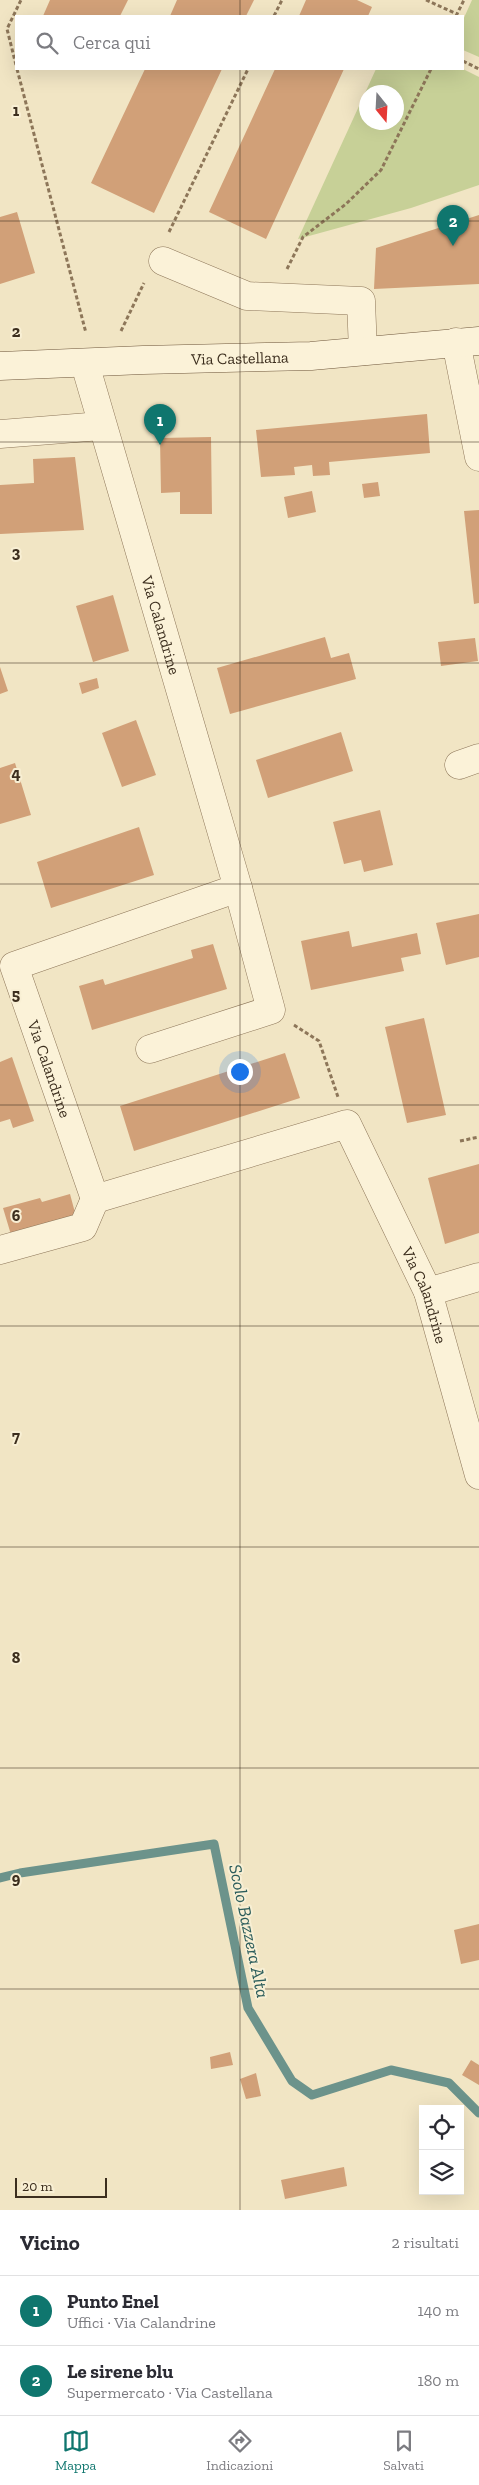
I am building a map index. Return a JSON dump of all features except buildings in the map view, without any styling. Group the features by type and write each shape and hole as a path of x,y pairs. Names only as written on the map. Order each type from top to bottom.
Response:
{"street":[{"path":"159,258 247,296 361,300 364,351"},
{"name":"Via Castellana","path":"0,366 311,356 468,342"},
{"path":"468,342 479,457"},
{"name":"Via Calandrine","path":"89,363 101,426 238,888 271,1010 150,1049"},
{"path":"0,434 101,426"},
{"name":"Via Calandrine","path":"95,1199 7,967 238,888"},
{"name":"Via Calandrine","path":"347,1124 428,1292 479,1475"},
{"path":"0,1250 83,1227 95,1199 347,1124"},
{"path":"428,1292 479,1277"}],"path":[{"path":"15,59 7,29 21,0"},
{"path":"274,15 282,0"},
{"path":"426,0 457,15 464,0"},
{"path":"464,62 479,69"},
{"path":"18,70 89,363"},
{"path":"117,340 159,258 248,70"},
{"path":"286,271 303,237 346,204 380,170 430,70"},
{"path":"318,1041 347,1124"},
{"path":"460,1142 479,1136"}],"green space":[{"path":"472,0 479,0 479,57 464,50 464,18"},
{"path":"376,70 464,70 479,77 479,185 411,208 298,239 359,106 359,130 404,130 404,85 369,85"}],"waterway":[{"name":"Scolo Bazzera Alta","path":"0,1878 20,1873 214,1844 248,2008 292,2081 312,2095 391,2070 449,2083 479,2113"}],"place":[{"name":"Le sirene blu","path":"453,246"},
{"name":"Punto Enel","path":"160,445"}]}
